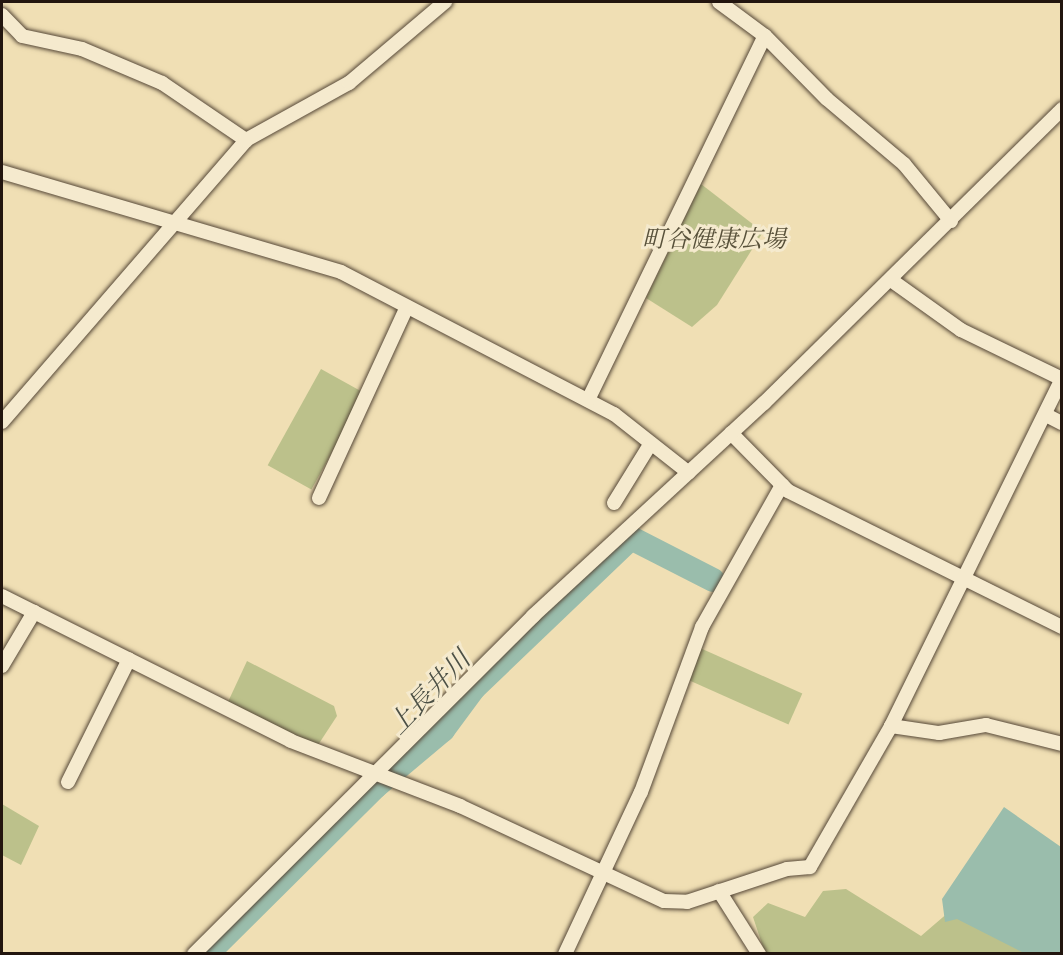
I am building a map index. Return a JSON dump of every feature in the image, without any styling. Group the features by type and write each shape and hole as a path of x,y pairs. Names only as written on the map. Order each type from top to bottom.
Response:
{"street":[{"path":"2,422 246,140 349,83 445,2"},
{"path":"719,2 765,36 827,99 904,164 951,220"},
{"path":"2,15 22,36 82,49 162,83 246,140"},
{"path":"588,400 765,36"},
{"path":"194,954 533,616 689,473 891,280 1062,109"},
{"path":"2,172 341,272 588,400 651,443 689,473"},
{"path":"2,596 291,741 375,774 602,871 664,901 687,902 719,891 810,867 891,726 1062,379 961,330 891,280"},
{"path":"319,498 407,307"},
{"path":"1046,415 1062,423"},
{"path":"731,433 782,485 1062,627"},
{"path":"614,503 651,443"},
{"path":"565,954 641,792 702,627 782,485"},
{"path":"2,666 34,612"},
{"path":"68,782 129,658"},
{"path":"891,726 939,733 986,725 1062,744"},
{"path":"719,891 759,954"}],"green space":[{"name":"町谷健康広場","path":"701,184 763,232 717,305 692,327 646,298"},
{"path":"321,369 365,393 311,489 268,465"},
{"path":"700,648 802,694 788,725 686,679"},
{"path":"247,661 334,706 337,716 318,745 227,704"},
{"path":"2,804 39,826 21,865 2,855"},
{"path":"846,889 921,936 964,899 1061,953 765,953 753,917 768,903 805,917 823,891"}],"shaded area":[{"path":"1004,807 1061,847 1061,953 1024,953 957,919 945,922 942,899"}],"waterway":[{"name":"上長井川","path":"207,954 375,787 443,730 474,688 631,538 713,580"}]}
